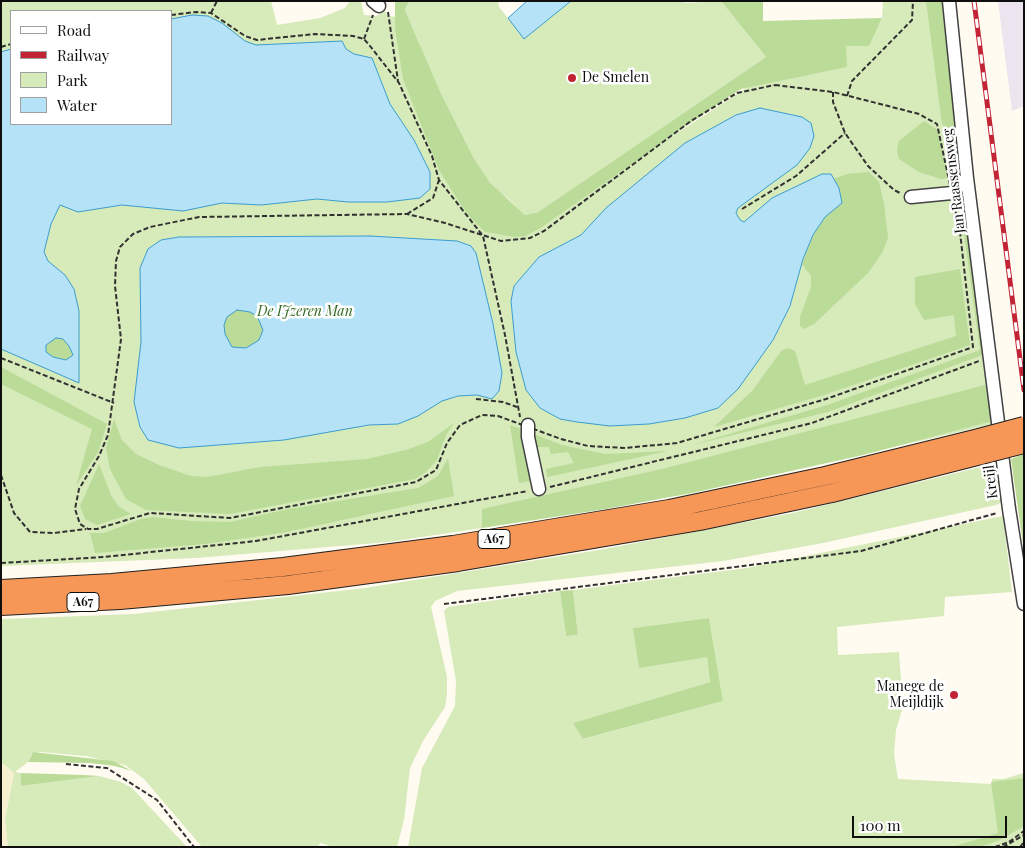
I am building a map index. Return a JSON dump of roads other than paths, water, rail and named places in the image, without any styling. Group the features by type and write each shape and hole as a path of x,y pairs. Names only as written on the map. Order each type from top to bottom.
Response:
{"highway":[{"name":"A67","path":"1,606 120,600 288,584 458,562 700,521 832,493 980,446 1024,426"},
{"name":"A67","path":"1,589 112,583 264,569 453,545 669,509 980,446 1024,444"}],"street":[{"name":"Jan Raassensweg","path":"948,1 991,357"},
{"path":"912,197 952,193 968,178"},
{"name":"Kreijl","path":"991,357 1009,509 1024,604"},
{"path":"525,424 539,490"}],"water":[{"path":"527,1 571,1 524,39 508,18"},
{"path":"192,15 208,16 222,23 245,41 256,45 342,41 346,49 354,54 372,58 390,104 414,140 430,172 430,189 420,198 387,202 348,202 317,199 261,205 222,203 183,211 122,205 78,212 60,205 51,224 44,252 48,261 65,275 74,289 79,311 79,383 1,349 1,52 10,49 10,125 172,125 172,19","holes":["56,338 63,339 73,355 66,360 53,357 46,352 46,345"]},
{"path":"760,108 802,117 811,123 814,136 810,148 797,165 738,208 736,213 740,220 744,222 772,198 822,174 831,174 839,188 842,203 825,217 813,235 803,259 790,306 773,340 738,389 718,408 685,418 649,424 610,426 577,422 560,419 540,408 526,390 516,352 511,301 514,286 539,257 581,235 606,208 685,143 736,115"},
{"path":"370,236 457,241 471,246 476,253 493,324 502,373 499,391 492,399 477,395 458,396 442,401 418,416 398,424 369,425 284,440 179,448 148,440 140,427 134,402 141,342 140,268 148,249 161,240 179,237","holes":["237,310 250,312 257,316 263,330 259,340 246,348 232,347 225,334 224,325 227,317"]}],"railway":[{"path":"974,1 1024,390"}],"place":[{"name":"De Smelen","path":"572,78"},
{"name":"Manege de Meijldijk","path":"954,695"}],"park label":[{"name":"De IJzeren Man","path":"305,312"}]}
